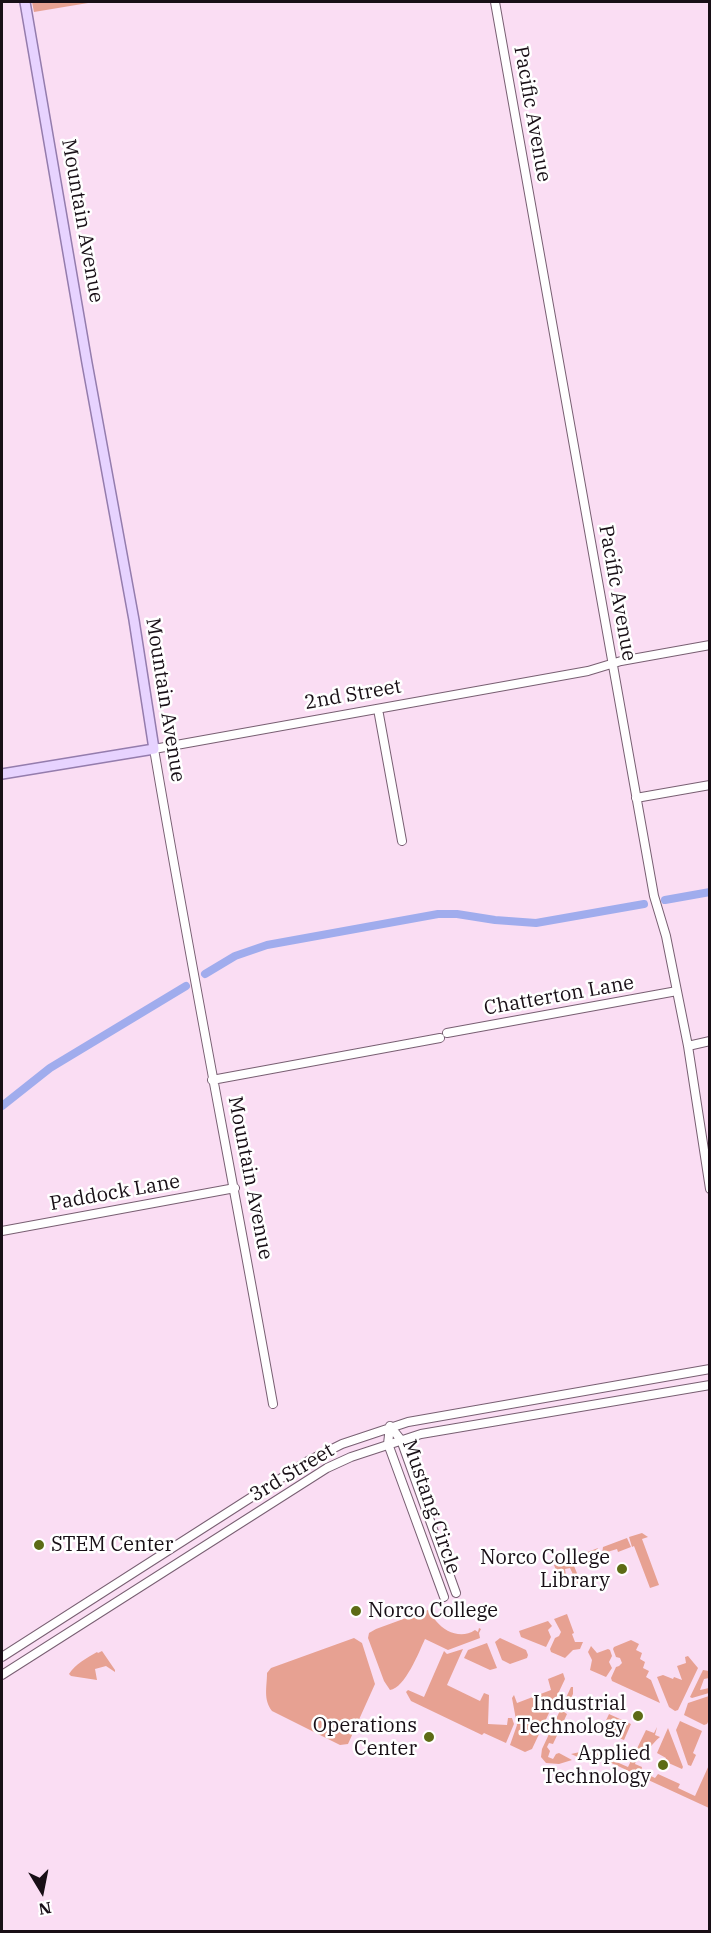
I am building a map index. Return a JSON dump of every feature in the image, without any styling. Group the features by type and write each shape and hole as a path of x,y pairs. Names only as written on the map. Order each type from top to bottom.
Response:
{"main road":[{"name":"Mountain Avenue","path":"25,2 134,620 154,749"},
{"name":"2nd Street","path":"2,774 154,749"}],"street":[{"name":"Pacific Avenue","path":"495,2 654,896 666,936 688,1046 710,1189"},
{"name":"2nd Street","path":"154,749 588,671 613,663 710,645"},
{"path":"378,709 402,841"},
{"name":"Mountain Avenue","path":"154,749 212,1080 235,1188 273,1404"},
{"path":"636,798 710,785"},
{"name":"Chatterton Lane","path":"212,1080 677,991"},
{"path":"688,1046 710,1041"},
{"name":"Paddock Lane","path":"2,1231 235,1188"},
{"name":"3rd Street","path":"2,1657 308,1461 342,1443 390,1426 710,1369"},
{"name":"3rd Street","path":"2,1675 327,1468 351,1457 421,1434 710,1385"},
{"name":"Mustang Circle","path":"390,1426 401,1440 456,1593"},
{"name":"Mustang Circle","path":"390,1426 388,1444 444,1597"},
{"path":"206,1527 213,1541"}],"shaded area":[{"path":"32,2 94,2 34,12"},
{"path":"642,1533 648,1537 642,1539 659,1585 650,1588 629,1537"},
{"path":"627,1538 631,1547 618,1552 617,1549 604,1553 606,1560 596,1563 595,1560 602,1554 603,1547"},
{"path":"598,1548 591,1557 574,1566 581,1583 578,1585 570,1568 565,1569 568,1589 562,1573 558,1575 554,1565"},
{"path":"428,1610 440,1625 449,1631 465,1634 475,1630 478,1632 479,1628 481,1629 480,1638 448,1650 425,1639 406,1676 396,1688 390,1690 384,1681 368,1638 369,1633"},
{"path":"567,1614 575,1642 583,1642 580,1649 573,1650 565,1658 551,1652 550,1649 561,1632 554,1619"},
{"path":"548,1621 552,1626 548,1630 551,1637 546,1647 521,1637 519,1631"},
{"path":"354,1638 362,1643 375,1684 348,1744 340,1745 272,1711 267,1702 266,1693 267,1673 271,1668"},
{"path":"500,1638 526,1650 527,1658 510,1664 502,1660 495,1642"},
{"path":"631,1640 639,1644 636,1650 642,1653 640,1659 645,1662 643,1668 649,1671 646,1677 651,1680 660,1703 612,1681 616,1667 622,1663 620,1658 616,1657 613,1649"},
{"path":"487,1643 497,1668 490,1670 464,1658 468,1650"},
{"path":"591,1646 597,1653 610,1650 612,1656 609,1662 612,1668 606,1677 590,1670 592,1660 588,1652"},
{"path":"463,1649 447,1685 480,1701 484,1693 489,1695 488,1724 507,1725 508,1718 512,1718 514,1724 506,1743 484,1733 482,1735 411,1701 406,1692 408,1690 424,1697 444,1651 447,1654"},
{"path":"102,1651 115,1672 106,1666 95,1669 97,1680 69,1674 74,1667"},
{"path":"688,1656 698,1668 678,1710 675,1711 669,1707 657,1677 663,1675 682,1680 677,1666 686,1663 685,1657"},
{"path":"703,1670 709,1671 709,1678 704,1679 700,1690 709,1688 709,1693 692,1698 690,1697"},
{"path":"563,1673 565,1679 532,1749 525,1752 510,1745 517,1725 512,1698 514,1695 517,1703 551,1690 548,1679"},
{"path":"573,1687 573,1694 564,1712 567,1714 553,1744 549,1743 547,1747 550,1751 548,1757 553,1759 559,1753 572,1760 559,1764 546,1763 541,1757 542,1749"},
{"path":"709,1696 707,1724 704,1725 684,1715 688,1703"},
{"path":"609,1714 631,1724 624,1740 601,1731"},
{"path":"680,1721 702,1731 693,1753 696,1755 691,1766 688,1765 676,1730"},
{"path":"657,1727 655,1735 660,1737 637,1758 635,1764 642,1767 641,1771 655,1778 658,1774 680,1784 678,1788 695,1796 709,1765 709,1808 607,1761 580,1758 571,1754 589,1750 628,1767 646,1730 654,1733"},
{"path":"668,1728 682,1769 664,1761 666,1758 657,1753"}],"waterway":[{"path":"665,900 710,892"},
{"path":"205,974 235,956 267,945 438,914 536,923 644,904"},
{"path":"2,1106 50,1068 186,986"}],"place":[{"name":"STEM Center","path":"39,1545"},
{"name":"Norco College Library","path":"622,1569"},
{"name":"Norco College","path":"356,1611"},
{"name":"Industrial Technology","path":"638,1716"},
{"name":"Operations Center","path":"429,1737"},
{"name":"Applied Technology","path":"663,1765"}]}
